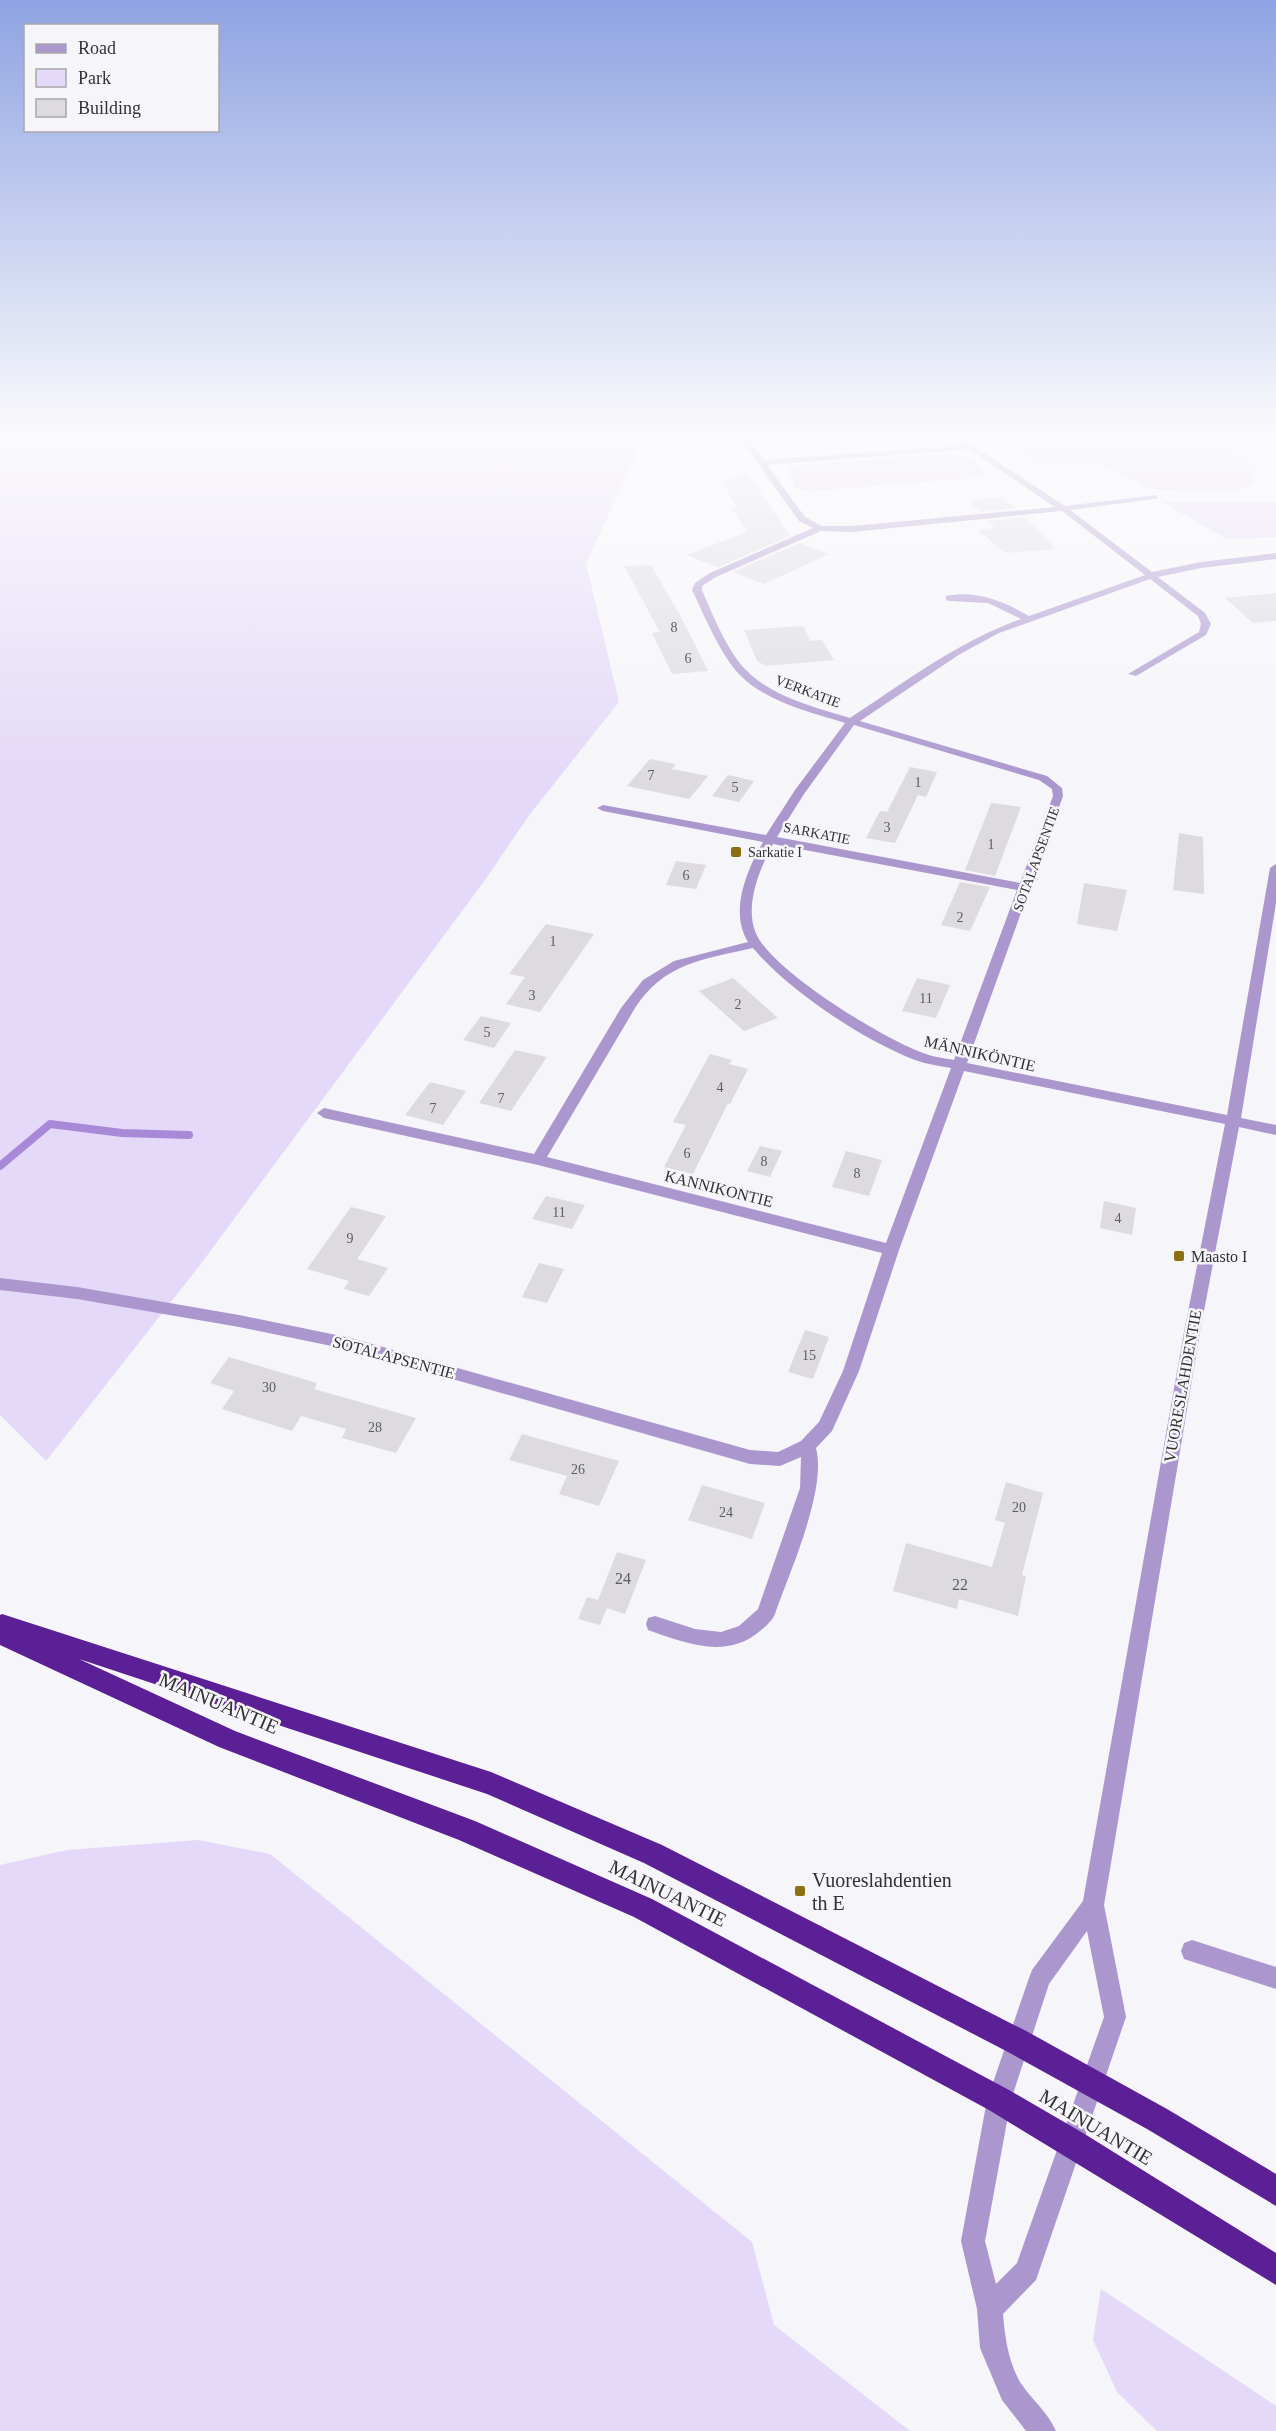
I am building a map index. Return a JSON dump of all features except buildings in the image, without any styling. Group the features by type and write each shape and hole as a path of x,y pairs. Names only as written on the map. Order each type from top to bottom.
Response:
{"highway":[{"name":"MAINUANTIE","path":"0,1624 491,1784 653,1854 1018,2042 1157,2119 1276,2191"},
{"name":"MAINUANTIE","path":"0,1634 227,1738 466,1830 644,1908 999,2100 1073,2143 1276,2270"}],"street":[{"name":"VERKATIE","path":"767,551 713,575 698,585 697,590 733,660 744,674 775,694 851,722"},
{"path":"1120,551 1187,602 1202,615 1206,624 1203,633 1133,674"},
{"path":"949,598 976,596 996,601 1028,619 1151,575 1201,565 1276,556"},
{"name":"MÄNNIKÖNTIE","path":"1028,619 979,639 851,722 768,839 750,884 745,912 748,929 755,944 790,976 836,1012 885,1043 922,1058 1276,1130"},
{"name":"SOTALAPSENTIE","path":"0,1284 77,1293 239,1321 351,1344 750,1457 780,1459 807,1446 826,1426 851,1371 891,1250 1058,796 1057,788 1043,778 851,722"},
{"name":"SARKATIE","path":"603,808 1026,888"},
{"name":"VUORESLAHDENTIE","path":"990,2310 1027,2271 1115,2017 1093,1905 1190,1344 1233,1121 1276,868"},
{"path":"538,1160 642,987 672,967 755,944"},
{"name":"KANNIKONTIE","path":"324,1113 538,1160 891,1250"},
{"path":"655,1624 695,1637 722,1640 745,1632 766,1614 809,1488 811,1462 807,1446"},
{"name":"VUORESLAHDENTIE","path":"1043,2431 1011,2391 993,2348 990,2310 973,2241 999,2100 1040,1978 1093,1905"},
{"path":"1192,1951 1276,1978"}],"green space":[{"path":"0,551 591,551 586,563 619,702 530,814 485,880 200,1265 46,1461 0,1415"},
{"path":"198,1840 270,1854 752,2242 774,2325 910,2431 0,2431 0,1865 67,1850"},
{"path":"1101,2289 1276,2406 1276,2431 1157,2431 1117,2392 1093,2340"}],"waterway":[{"path":"0,1166 50,1124 122,1133 189,1135"}],"place":[{"name":"Sarkatie I","path":"736,852"},
{"name":"Maasto I","path":"1179,1256"},
{"name":"Vuoreslahdentien th E","path":"800,1891"}]}
